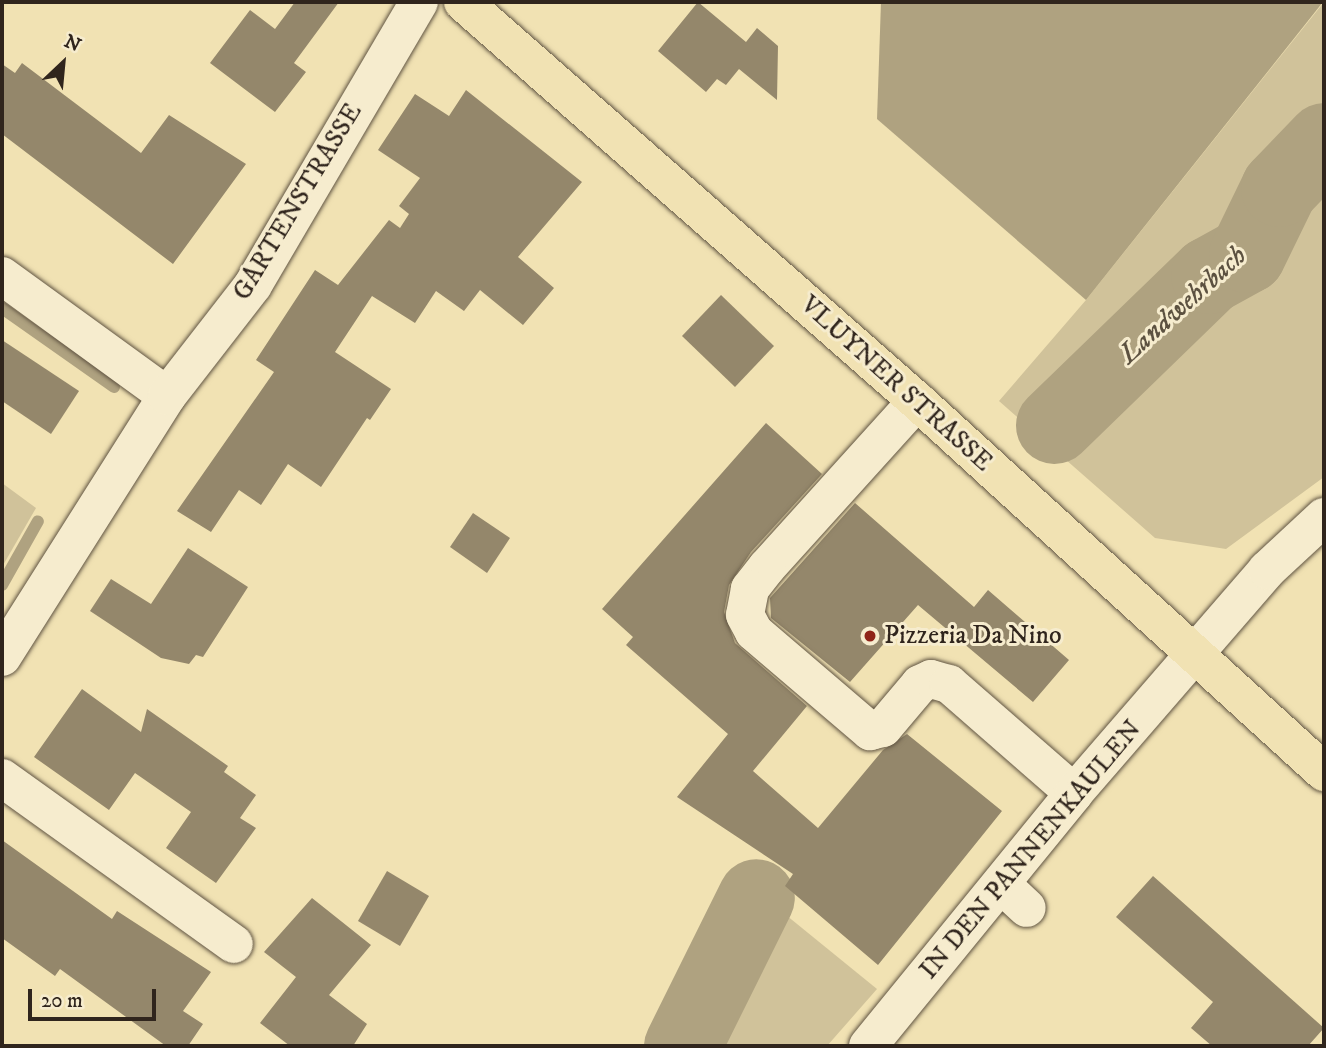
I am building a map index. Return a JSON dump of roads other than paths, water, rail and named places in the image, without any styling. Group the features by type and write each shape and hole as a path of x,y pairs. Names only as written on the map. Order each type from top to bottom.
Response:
{"main road":[{"name":"VLUYNER STRASSE","path":"463,2 917,401 1324,772"}],"street":[{"name":"GARTENSTRASSE","path":"2,657 167,396 253,285 419,2"},
{"path":"2,276 167,396"},
{"path":"917,401 750,589 745,615 754,632 870,731 883,728 920,684 932,679 949,684 1074,793"},
{"name":"IN DEN PANNENKAULEN","path":"868,1046 1014,896 1074,793 1294,541 1324,517"},
{"path":"2,778 234,944"}],"waterway":[{"name":"Landwehrbach","path":"1054,425 1209,275 1247,254 1279,188 1324,141"},
{"path":"2,308 114,387"},
{"path":"2,585 38,521"},
{"name":"Landwehrbach","path":"682,1046 756,897"}],"place":[{"name":"Pizzeria Da Nino","path":"870,636"}]}
